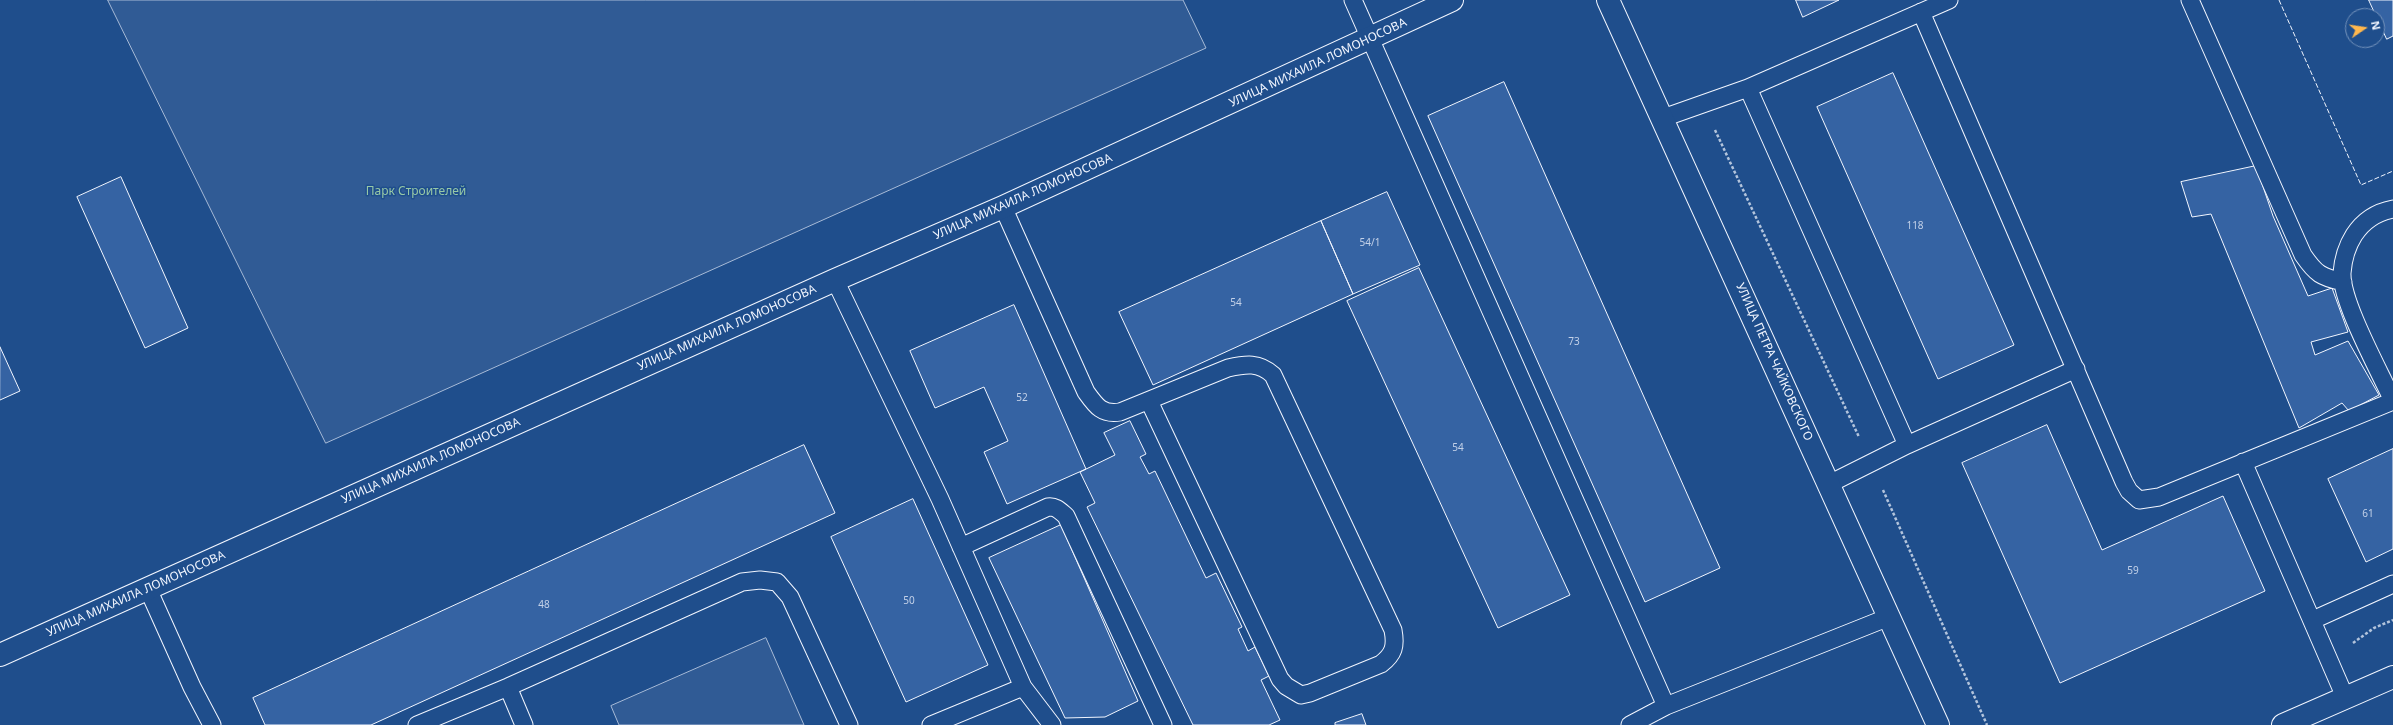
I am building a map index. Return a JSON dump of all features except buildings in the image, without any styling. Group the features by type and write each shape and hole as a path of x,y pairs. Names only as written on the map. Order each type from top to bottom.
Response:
{"street":[{"name":"УЛИЦА МИХАИЛА ЛОМОНОСОВА","path":"0,655 835,280 1003,207 1452,0"},
{"name":"УЛИЦА ПЕТРА ЧАЙКОВСКОГО","path":"1608,0 1938,725"},
{"path":"2283,725 2393,677"}],"lane":[{"path":"1353,0 1666,706"},
{"path":"1663,118 1748,88 1949,0"},
{"path":"2190,0 2303,255 2314,271 2324,278 2343,282"},
{"path":"1921,12 2124,482 2129,491 2139,500 2150,500 2393,401 2346,297 2342,273 2348,246 2360,226 2381,211 2393,209"},
{"path":"1748,88 1907,445"},
{"path":"1003,207 1086,392 1098,408 1109,414 1120,412 1228,368 1243,365 1254,364 1265,368 1273,375 1392,630 1395,646 1388,658 1381,664 1310,694 1301,695 1286,686 1280,679 1149,401"},
{"path":"835,280 960,547 1023,687 1052,725"},
{"path":"1829,484 1907,445 2076,369"},
{"path":"2243,462 2313,620 2345,697"},
{"path":"960,547 1048,507 1054,506 1066,516 1163,725"},
{"path":"417,725 508,687 742,582 760,580 777,582 790,598 849,725"},
{"path":"2313,620 2393,584"},
{"path":"148,589 195,694 212,725"},
{"path":"1630,725 1666,706 1890,617"},
{"path":"508,687 524,725"},
{"path":"931,725 1023,687"}],"path":[{"path":"1703,104 1871,463 1987,725"},
{"path":"2329,660 2374,628 2393,620"}],"shaded area":[{"name":"Парк Строителей","path":"108,0 1183,0 1206,48 326,443"},
{"path":"766,638 804,725 619,725 611,706"}],"fence":[{"path":"2279,0 2361,185 2393,171"}]}
